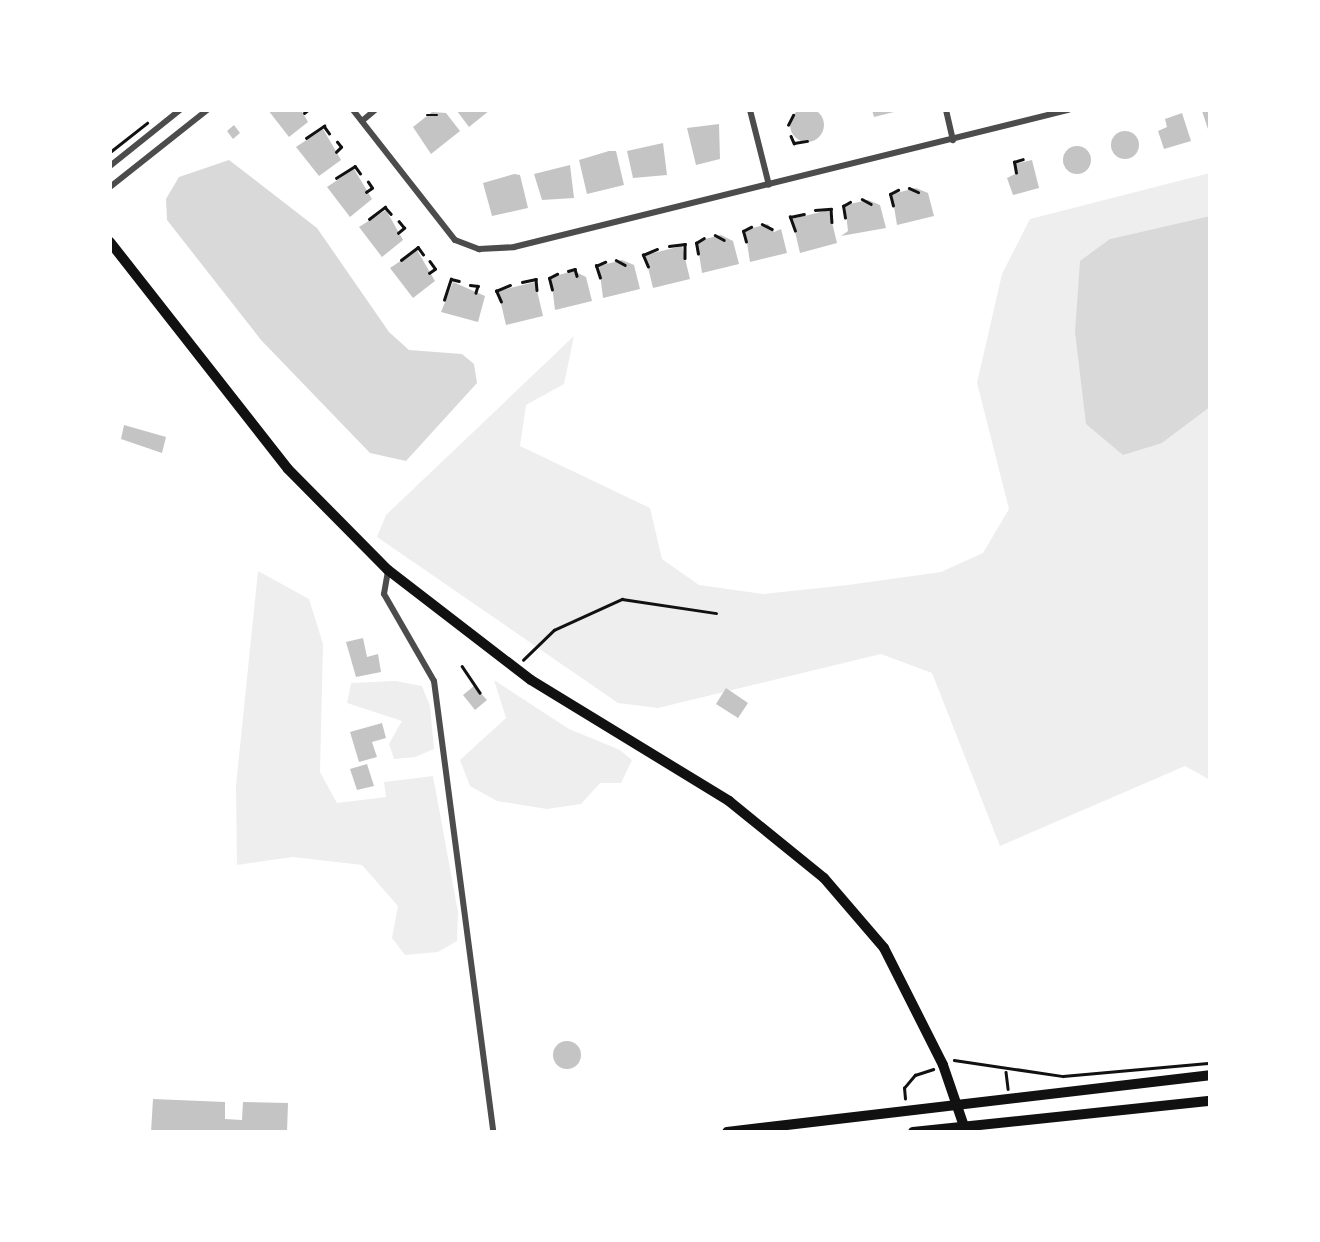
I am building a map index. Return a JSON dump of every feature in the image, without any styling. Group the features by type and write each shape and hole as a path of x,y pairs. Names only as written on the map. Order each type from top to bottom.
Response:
{"main road":[{"path":"110,242 288,469 388,570 514,668 729,801 802,856 884,948 939,1055 965,1129"},
{"path":"726,1132 956,1101 1210,1075"},
{"path":"913,1132 1210,1101"}],"street":[{"path":"110,166 180,110"},
{"path":"110,188 207,110"},
{"path":"353,110 456,240 479,250 769,185 1068,110"},
{"path":"362,121 376,110"},
{"path":"750,110 769,185"},
{"path":"946,110 953,140"},
{"path":"388,570 384,594 434,681 493,1132"}],"path":[{"path":"426,115 437,116"},
{"path":"788,125 793,115"},
{"path":"110,152 150,120"},
{"path":"306,138 324,126 330,133"},
{"path":"791,136 794,143 807,140"},
{"path":"336,152 342,148 337,142"},
{"path":"1016,173 1014,162 1023,160"},
{"path":"336,178 355,166 360,172"},
{"path":"366,192 372,188 368,182"},
{"path":"909,188 918,192"},
{"path":"893,206 890,194 898,190"},
{"path":"862,199 871,204"},
{"path":"845,218 842,206 850,202"},
{"path":"370,220 386,207 391,214"},
{"path":"815,210 829,207 832,222"},
{"path":"794,231 790,217 804,214"},
{"path":"398,233 404,228 399,222"},
{"path":"762,224 772,229"},
{"path":"746,242 743,231 752,226"},
{"path":"715,235 724,240"},
{"path":"698,254 696,243 704,238"},
{"path":"669,246 683,243 685,258"},
{"path":"401,260 418,247 423,254"},
{"path":"648,267 643,256 658,249"},
{"path":"616,260 625,265"},
{"path":"429,273 435,269 430,262"},
{"path":"600,278 596,266 605,262"},
{"path":"568,271 575,269 577,276"},
{"path":"552,290 549,278 557,274"},
{"path":"444,300 451,279 460,281"},
{"path":"522,282 538,281 537,290"},
{"path":"470,284 478,286 476,293"},
{"path":"501,302 496,291 510,285"},
{"path":"514,668 554,630 622,599 716,613"},
{"path":"462,666 480,693"},
{"path":"954,1060 1006,1071 1063,1076 1210,1062"},
{"path":"1006,1071 1008,1086"},
{"path":"904,1094 925,1072"}],"shaded area":[{"path":"229,160 317,228 389,332 409,350 462,354 474,364 477,383 406,461 370,453 261,340 167,220 166,199 179,177"},
{"path":"1210,173 1210,216 1110,239 1162,443 1210,407 1210,780 1185,766 1000,846 932,673 881,654 658,708 618,703 377,537 386,515 574,336 564,384 526,405 520,446 650,508 662,559 699,585 763,594 941,572 983,553 1009,509 977,383 1002,274 1030,219"},
{"path":"1210,216 1210,407 1162,443 1123,455 1086,424 1075,332 1080,261 1110,239"},
{"path":"258,571 309,599 323,644 320,772 337,803 386,797 384,782 433,776 458,912 457,941 438,952 405,955 392,938 398,906 362,865 293,857 237,865 236,785"},
{"path":"494,680 569,729 620,750 632,760 621,783 600,783 581,804 547,809 497,801 470,786 460,760 506,718"},
{"path":"395,681 422,686 430,706 434,749 415,757 394,759 389,744 402,721 347,703 351,683"}],"building":[{"path":"807,108 819,113 824,125 819,137 807,142 795,137 790,125 795,113"},
{"path":"268,110 301,110 308,122 289,137"},
{"path":"459,110 490,110 469,127 457,111"},
{"path":"872,110 898,110 898,111 874,117"},
{"path":"1210,110 1210,135 1202,111"},
{"path":"432,112 446,113 460,131 431,154 413,127"},
{"path":"1182,113 1191,141 1164,149 1158,131 1167,127 1165,119"},
{"path":"719,124 720,159 696,165 687,128"},
{"path":"234,125 240,133 233,139 227,131"},
{"path":"323,129 341,160 319,176 296,147"},
{"path":"1125,131 1135,135 1139,145 1135,155 1125,159 1115,155 1111,145 1115,135"},
{"path":"663,143 667,175 633,178 627,151"},
{"path":"1077,146 1087,150 1091,160 1087,170 1077,174 1067,170 1063,160 1067,150"},
{"path":"616,151 624,185 587,194 579,160"},
{"path":"1032,160 1039,188 1013,195 1007,178 1017,173 1015,164"},
{"path":"570,165 574,198 542,200 534,174"},
{"path":"354,169 372,199 350,217 327,187"},
{"path":"520,175 528,208 492,216 483,183"},
{"path":"916,188 928,193 934,216 897,225 892,194"},
{"path":"868,200 880,205 886,228 841,236 848,231 845,205"},
{"path":"386,210 403,240 382,257 359,227"},
{"path":"829,210 837,243 800,253 792,219"},
{"path":"768,224 774,232 781,229 787,253 750,262 745,230"},
{"path":"721,235 733,241 739,264 702,273 697,241"},
{"path":"682,246 690,279 653,288 645,255"},
{"path":"417,250 435,281 413,298 390,268"},
{"path":"622,260 634,265 640,289 603,298 599,266"},
{"path":"574,271 586,277 592,301 555,310 551,277"},
{"path":"453,282 485,296 478,322 441,312"},
{"path":"535,282 543,316 506,325 498,291"},
{"path":"124,425 166,437 162,453 121,439"},
{"path":"363,638 367,657 378,654 381,672 356,677 346,642"},
{"path":"474,686 487,700 475,710 463,695"},
{"path":"726,688 748,703 738,718 716,704"},
{"path":"382,723 386,738 372,742 377,757 359,762 350,732"},
{"path":"367,764 374,786 357,790 350,769"},
{"path":"567,1041 577,1045 581,1055 577,1065 567,1069 557,1065 553,1055 557,1045"},
{"path":"153,1099 225,1102 225,1119 242,1120 243,1102 288,1103 287,1132 151,1132"}]}
